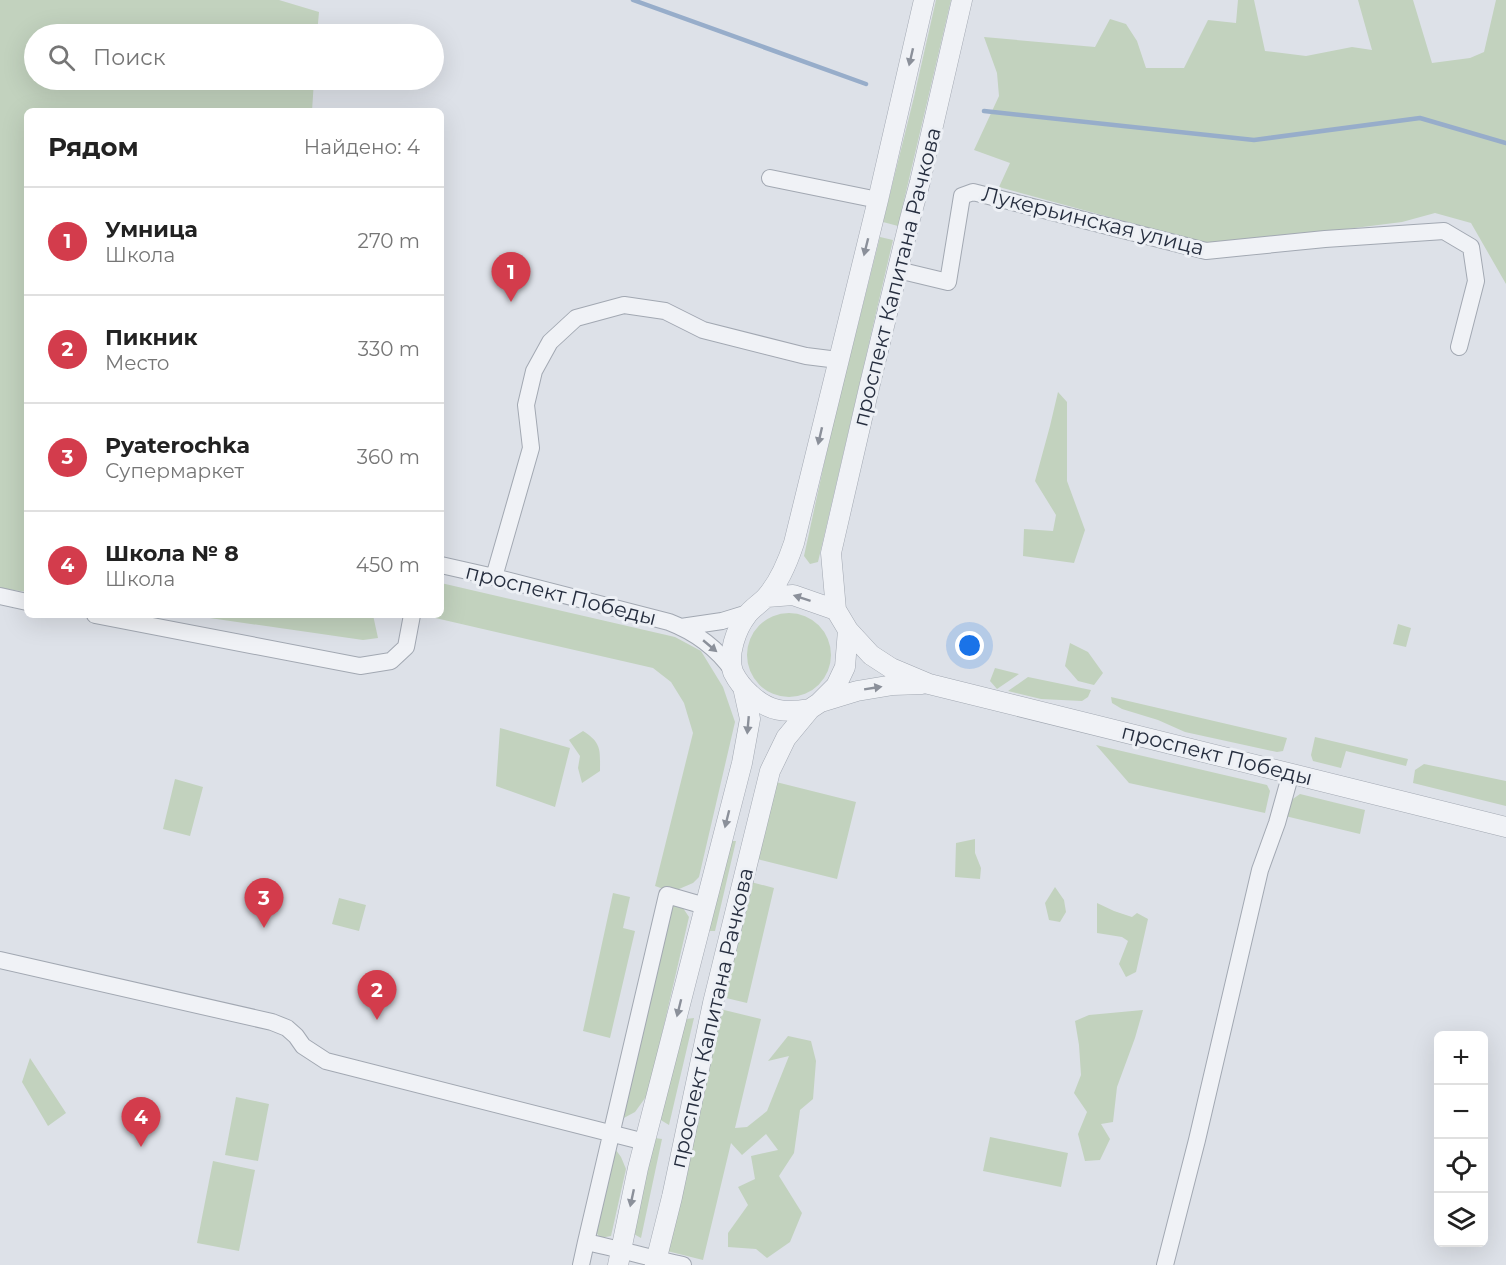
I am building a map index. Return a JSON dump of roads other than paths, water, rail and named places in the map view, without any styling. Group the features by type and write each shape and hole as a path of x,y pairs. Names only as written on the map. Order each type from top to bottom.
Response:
{"street":[{"path":"620,1257 645,1142 742,763 750,719 732,650 739,627 748,613 767,597 792,550 878,200 924,0"},
{"name":"проспект Капитана Рачкова","path":"836,610 831,553 962,0"},
{"path":"770,178 878,200"},
{"name":"Лукерьинская улица","path":"898,270 948,282 962,196 973,192 1206,251 1325,239 1444,231 1471,247 1476,281 1459,347"},
{"path":"494,577 531,448 526,405 534,371 550,342 576,318 624,305 665,311 703,330 806,356 838,360"},
{"name":"проспект Победы","path":"444,566 669,622 681,627"},
{"path":"767,597 793,595 836,610 848,630 871,654 891,668 929,684"},
{"path":"0,596 24,601"},
{"path":"681,627 722,621 748,613"},
{"path":"111,618 360,666 391,661 406,647 411,618"},
{"path":"681,627 702,639 722,656 757,701 776,711 796,711 857,691 893,685 929,684"},
{"path":"814,706 836,686 845,667 848,630"},
{"name":"проспект Победы","path":"929,684 1506,827"},
{"name":"проспект Капитана Рачкова","path":"656,1262 713,1003 770,771 786,738 814,706"},
{"path":"742,763 770,771"},
{"path":"1165,1265 1197,1140 1260,870 1277,823 1291,773"},
{"path":"581,1265 667,895 705,906"},
{"path":"0,960 272,1022 287,1028 303,1046 326,1060 645,1142"},
{"path":"586,1242 620,1257 683,1265"}],"waterway":[{"path":"633,0 866,84"},
{"path":"984,111 1254,140 1420,118 1506,143"}],"place":[{"name":"Умница","path":"511,302"},
{"name":"Pyaterochka","path":"264,928"},
{"name":"Пикник","path":"377,1020"},
{"name":"Школа № 8","path":"141,1147"}]}
